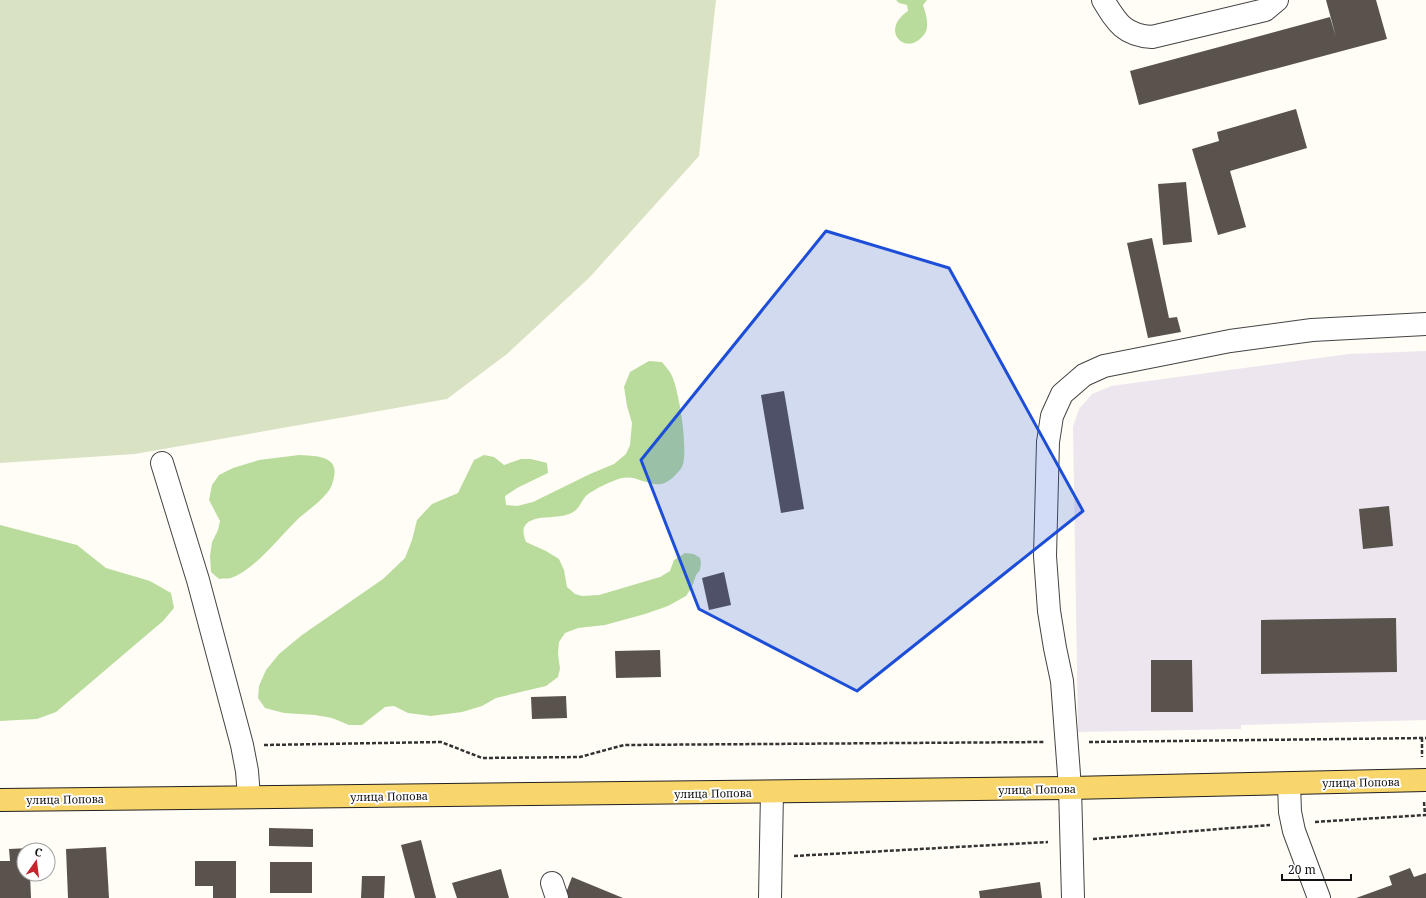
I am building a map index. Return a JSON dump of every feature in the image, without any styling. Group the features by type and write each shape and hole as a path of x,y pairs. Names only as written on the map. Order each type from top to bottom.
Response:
{"main road":[{"name":"улица Попова","path":"0,800 1070,788 1426,780"}],"street":[{"path":"1103,0 1114,18 1129,32 1139,36 1152,37 1265,10 1277,0"},
{"path":"1073,898 1070,788 1067,742 1062,681 1049,611 1045,556 1048,442 1052,416 1062,394 1084,375 1104,366 1230,341 1312,330 1426,324"},
{"path":"162,463 198,580 242,745 247,771 249,798"},
{"path":"1289,784 1290,812 1294,831 1319,898"},
{"path":"770,898 772,792"}],"path":[{"path":"242,745 441,742 482,758 580,757 624,745 1426,738"},
{"path":"793,856 1071,840 1426,815"}],"highlighted area":[{"path":"826,231 949,268 1083,511 857,691 699,609 641,460"}],"shaded area":[{"path":"1426,351 1426,720 1241,725 1241,729 1078,732 1073,427 1079,409 1092,394 1111,386 1349,354"}],"green space":[{"path":"0,0 716,0 699,156 589,278 507,354 447,399 135,454 0,463"},
{"path":"896,0 927,0 923,5 927,18 926,30 921,38 914,43 907,44 902,42 895,32 900,18 908,11 907,5 899,3"},
{"path":"649,361 662,362 670,372 674,381 680,406 684,435 684,460 682,467 670,480 661,484 628,477 614,481 597,489 585,497 577,509 572,512 560,516 539,518 530,521 525,525 524,533 526,542 559,559 564,570 567,587 575,594 582,596 599,595 660,577 670,571 674,560 685,553 694,554 700,558 700,570 686,596 668,606 645,614 605,625 578,628 565,633 559,642 558,654 560,669 558,677 546,686 496,698 482,706 462,712 431,716 408,713 394,706 385,707 362,725 349,725 332,718 315,715 284,713 265,708 258,698 259,686 266,670 279,654 302,635 383,579 405,558 412,540 417,520 432,504 458,493 474,460 484,455 494,457 504,465 521,459 531,459 547,463 548,473 517,488 505,496 506,505 517,506 533,502 614,464 626,454 630,445 632,423 624,387 630,372"},
{"path":"299,455 324,458 333,464 335,470 330,490 320,501 295,522 266,553 249,568 231,578 219,579 211,572 210,556 212,542 218,530 220,521 209,500 212,485 219,475 233,468 259,460"},
{"path":"0,525 77,545 106,568 150,581 171,593 174,608 163,621 56,712 37,719 0,721"}],"building":[{"path":"1326,0 1376,0 1387,39 1139,105 1130,71 1330,17 1336,37"},
{"path":"1296,109 1307,148 1230,171 1246,227 1218,235 1192,149 1219,141 1217,132"},
{"path":"1186,182 1192,242 1163,245 1158,184"},
{"path":"1152,238 1169,318 1177,317 1181,332 1148,338 1127,243"},
{"path":"784,391 804,509 781,513 761,395"},
{"path":"1389,506 1393,546 1363,549 1359,509"},
{"path":"724,572 731,605 709,610 702,578"},
{"path":"1396,618 1397,672 1261,674 1261,620"},
{"path":"660,650 661,677 616,678 615,651"},
{"path":"1151,660 1192,660 1193,712 1151,712"},
{"path":"566,696 567,718 532,719 531,697"},
{"path":"269,828 313,829 313,847 269,846"},
{"path":"421,840 436,898 415,898 401,845"},
{"path":"106,847 109,898 68,898 66,849"},
{"path":"9,849 16,849 16,882 30,882 31,898 0,898 0,861 10,861"},
{"path":"195,861 236,861 236,898 213,898 213,886 195,886"},
{"path":"270,862 312,862 312,893 270,893"},
{"path":"1410,868 1414,877 1426,873 1426,898 1356,898 1392,885 1389,876"},
{"path":"501,869 509,898 457,898 452,883"},
{"path":"362,876 385,876 384,898 361,898"},
{"path":"572,877 623,898 564,898"},
{"path":"1040,882 1042,898 980,898 979,891"}]}
